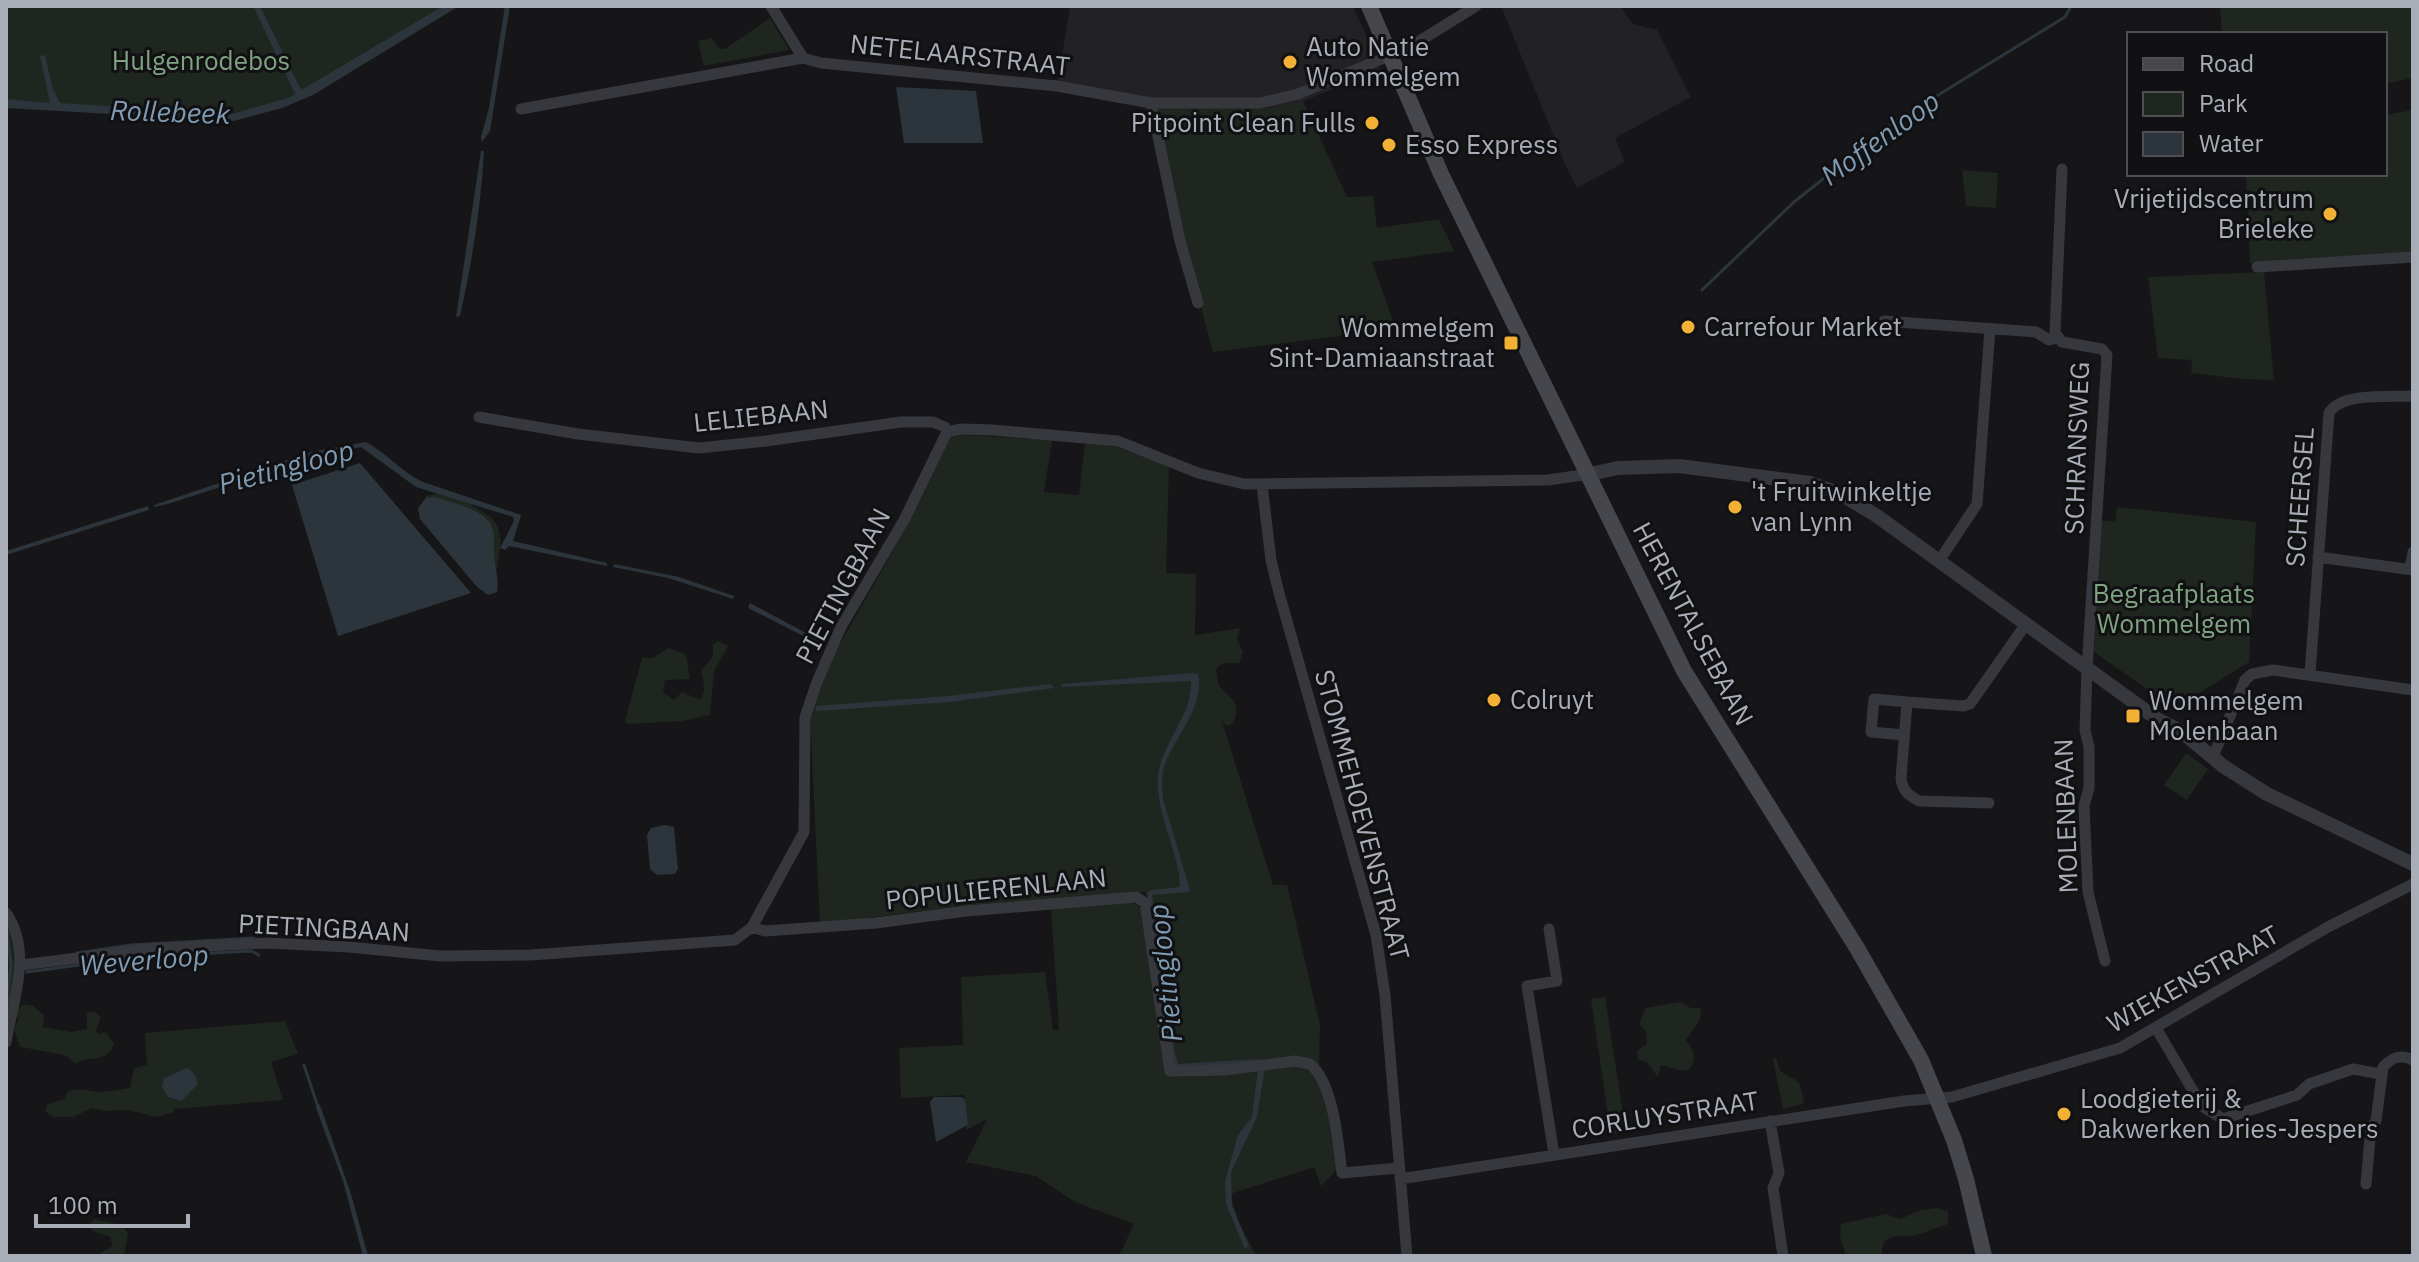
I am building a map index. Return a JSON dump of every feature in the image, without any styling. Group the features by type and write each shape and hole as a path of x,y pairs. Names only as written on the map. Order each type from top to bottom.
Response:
{"main road":[{"name":"HERENTALSEBAAN","path":"1369,6 1441,174 1684,671 1895,1010 1937,1097 1966,1179 1984,1256"}],"street":[{"path":"771,6 803,58"},
{"name":"NETELAARSTRAAT","path":"521,109 803,58 821,63 1057,86 1151,103 1260,103 1278,101 1410,47 1476,6"},
{"path":"1151,103 1180,241 1198,303"},
{"name":"SCHRANSWEG","path":"2062,169 2057,338 2062,342 2102,349 2107,355 2087,669"},
{"path":"2257,267 2413,257"},
{"path":"1884,321 2036,332 2049,340 2057,338"},
{"path":"1939,561 1977,504 1990,329"},
{"name":"SCHEERSEL","path":"2310,674 2329,413 2333,406 2345,400 2413,396"},
{"name":"LELIEBAAN","path":"479,417 578,434 699,448 901,422 933,422 945,427 947,432"},
{"path":"947,432 993,430 1118,441 1210,477 1262,485 1548,480 1618,468 1679,466 1810,483 1839,493 1862,506 2164,724 2182,732 2267,794 2413,864"},
{"name":"PIETINGBAAN","path":"22,965 148,949 267,943 440,956 531,955 735,940 752,927 804,832 804,724 809,702 841,627 904,520 947,432"},
{"name":"STOMMEHOEVENSTRAAT","path":"1262,485 1271,560 1279,593 1376,935 1385,995 1407,1256"},
{"path":"2318,557 2412,569 2413,552"},
{"path":"1904,735 1871,732 1874,699 1970,704 2026,624"},
{"name":"MOLENBAAN","path":"2087,669 2085,730 2089,747 2089,788 2084,806 2085,864 2089,902 2105,961"},
{"path":"2213,757 2240,690 2252,674 2273,670 2413,690"},
{"path":"1907,702 1902,789 1919,801 1989,803"},
{"name":"WIEKENSTRAAT","path":"1937,1097 1952,1097 2120,1048 2328,927 2413,884"},
{"name":"POPULIERENLAAN","path":"752,927 765,931 876,923 966,911 1136,897 1145,903 1170,1071 1295,1061 1310,1064 1316,1069 1334,1118 1342,1173 1400,1174"},
{"path":"6,913 16,931 22,965 6,1042"},
{"path":"1549,929 1557,981 1527,986 1554,1154"},
{"path":"2156,1028 2202,1106 2223,1119 2297,1095 2309,1084 2353,1069 2380,1074"},
{"path":"2366,1184 2380,1074 2388,1061 2404,1056 2413,1060"},
{"name":"CORLUYSTRAAT","path":"1400,1174 1937,1097"},
{"path":"1770,1121 1779,1173 1773,1188 1783,1256"}],"shaded area":[{"path":"1070,6 1353,6 1381,69 1294,105 1275,108 1152,103 1057,86"},
{"path":"1501,6 1620,6 1633,24 1657,30 1691,97 1615,138 1625,162 1577,188"}],"green space":[{"name":"Hulgenrodebos","path":"6,6 450,6 301,96 219,119 6,105"},
{"path":"2220,6 2413,6 2413,82 2412,78 2387,84 2387,32 2222,32"},
{"path":"770,18 789,50 704,66 698,41 712,38 719,49 725,49"},
{"path":"1303,101 1347,197 1373,196 1377,228 1439,219 1454,251 1372,262 1396,329 1213,352 1184,244 1157,107 1275,108"},
{"name":"Vrijetijdscentrum Brieleke","path":"2413,110 2413,254 2250,263 2246,176 2387,176 2387,115"},
{"path":"1962,170 1998,173 1996,208 1966,206"},
{"path":"2264,272 2274,380 2191,373 2192,360 2158,358 2148,277"},
{"path":"962,435 1052,440 1044,492 1079,495 1085,443 1117,447 1169,467 1166,573 1196,574 1195,635 1240,628 1237,639 1243,652 1239,663 1223,663 1216,669 1220,686 1236,706 1233,723 1226,726 1221,718 1273,885 1287,885 1320,1025 1319,1068 1309,1060 1172,1067 1146,892 959,906 820,924 810,716 827,667 904,531 948,438"},
{"path":"441,493 464,500 491,517 498,527 501,540 497,569 493,570 427,504 425,496"},
{"name":"Begraafplaats Wommelgem","path":"2117,507 2256,522 2249,662 2183,703 2163,700 2094,652 2101,521 2115,521"},
{"path":"718,641 728,646 714,671 710,715 682,721 627,724 625,721 642,658 655,657 669,648 686,655 690,679 665,680 663,692 674,700 682,692 700,700 704,690 701,671 713,656 713,644"},
{"path":"2186,753 2208,769 2187,800 2164,785"},
{"path":"1132,902 1140,907 1165,1066 1306,1066 1325,1101 1339,1167 1321,1186 1314,1167 1230,1194 1239,1222 1256,1256 1119,1256 1134,1224 1075,1202 1036,1176 966,1162 987,1119 966,1130 964,1095 901,1098 899,1048 963,1045 961,977 1045,972 1053,1030 1059,1030 1051,908"},
{"path":"6,919 14,960 6,1028"},
{"path":"1605,997 1626,1133 1611,1135 1591,999"},
{"path":"1680,1002 1691,1008 1701,1008 1700,1020 1686,1040 1693,1052 1693,1063 1688,1071 1661,1065 1658,1077 1647,1062 1638,1060 1637,1051 1647,1044 1646,1032 1639,1024 1646,1008"},
{"path":"23,1004 33,1006 44,1015 43,1027 71,1032 87,1029 87,1013 94,1011 101,1017 96,1030 98,1034 106,1032 114,1044 106,1055 75,1064 67,1056 20,1047 14,1029 18,1020 17,1010"},
{"path":"285,1021 298,1054 271,1062 283,1100 173,1109 174,1112 156,1117 129,1110 92,1108 73,1117 53,1117 45,1111 48,1104 65,1099 67,1092 73,1090 101,1092 130,1088 134,1068 147,1065 145,1033"},
{"path":"1776,1058 1780,1071 1799,1084 1804,1103 1783,1109 1773,1059"},
{"path":"1937,1208 1948,1212 1948,1224 1916,1235 1892,1237 1884,1243 1882,1256 1846,1256 1840,1237 1841,1224 1886,1214 1900,1219 1921,1210"},
{"path":"95,1219 121,1225 128,1233 124,1256 96,1256 112,1246 111,1237 92,1231 89,1224"}],"water":[{"name":"Rollebeek","path":"253,6 260,6 303,89 443,6 459,6 313,95 282,108 234,121 6,108 6,99 50,103 40,56 45,55 52,87 60,103 232,114 291,97 295,94"},
{"path":"505,6 510,6 490,131 482,142 481,137 489,108"},
{"path":"896,87 976,91 983,143 904,143"},
{"path":"481,151 484,151 483,172 475,234 460,316 456,317"},
{"path":"366,442 423,482 521,515 513,541 607,563 607,566 509,546 505,550 500,548 514,521 513,517 416,487 361,447 313,457 154,507 311,452"},
{"path":"360,463 471,593 338,636 292,485"},
{"path":"435,497 477,512 490,523 494,533 497,592 488,595 477,587 420,519 418,508 426,498"},
{"path":"148,506 149,510 6,555 6,551"},
{"path":"614,564 679,577 734,596 733,599 668,578 613,567"},
{"path":"750,603 823,642 821,645 748,608"},
{"path":"1198,674 1197,699 1169,756 1162,783 1163,799 1190,890 1152,895 1175,1055 1178,1064 1258,1059 1262,1063 1177,1068 1173,1064 1147,893 1180,887 1176,859 1160,804 1158,776 1160,764 1187,706 1191,681 1061,687 1062,684"},
{"path":"1051,684 1054,688 950,702 816,711 816,706"},
{"path":"674,827 678,869 675,874 657,875 650,869 647,835 651,828"},
{"path":"187,1068 198,1084 181,1101 168,1097 162,1087 164,1078"},
{"path":"1263,1069 1257,1117 1231,1172 1232,1206 1249,1246 1245,1249 1226,1204 1225,1181 1238,1135 1252,1117 1258,1070"},
{"path":"934,1097 962,1097 968,1125 936,1142 930,1102"},
{"path":"317,1104 320,1105 351,1194 368,1256 363,1256 343,1181"}],"waterway":[{"name":"Moffenloop","path":"1702,290 1794,202 1896,121 2065,17 2071,6"},
{"name":"Weverloop","path":"6,924 11,965 6,1013"},
{"path":"77,953 131,945 254,938"},
{"name":"Weverloop","path":"27,972 139,957 251,951 259,955"},
{"name":"Weverloop","path":"304,1065 318,1107"}],"place":[{"name":"Auto Natie Wommelgem","path":"1290,62"},
{"name":"Pitpoint Clean Fulls","path":"1372,123"},
{"name":"Esso Express","path":"1389,145"},
{"name":"Vrijetijdscentrum Brieleke","path":"2330,214"},
{"name":"Carrefour Market","path":"1688,327"},
{"name":"Wommelgem Sint-Damiaanstraat","path":"1511,343"},
{"name":"'t Fruitwinkeltje van Lynn","path":"1735,507"},
{"name":"Colruyt","path":"1494,700"},
{"name":"Wommelgem Molenbaan","path":"2133,716"},
{"name":"Loodgieterij & Dakwerken Dries-Jespers","path":"2064,1114"}],"water label":[{"name":"Pietingloop","path":"286,467"},
{"name":"Pietingloop","path":"1165,973"}]}
